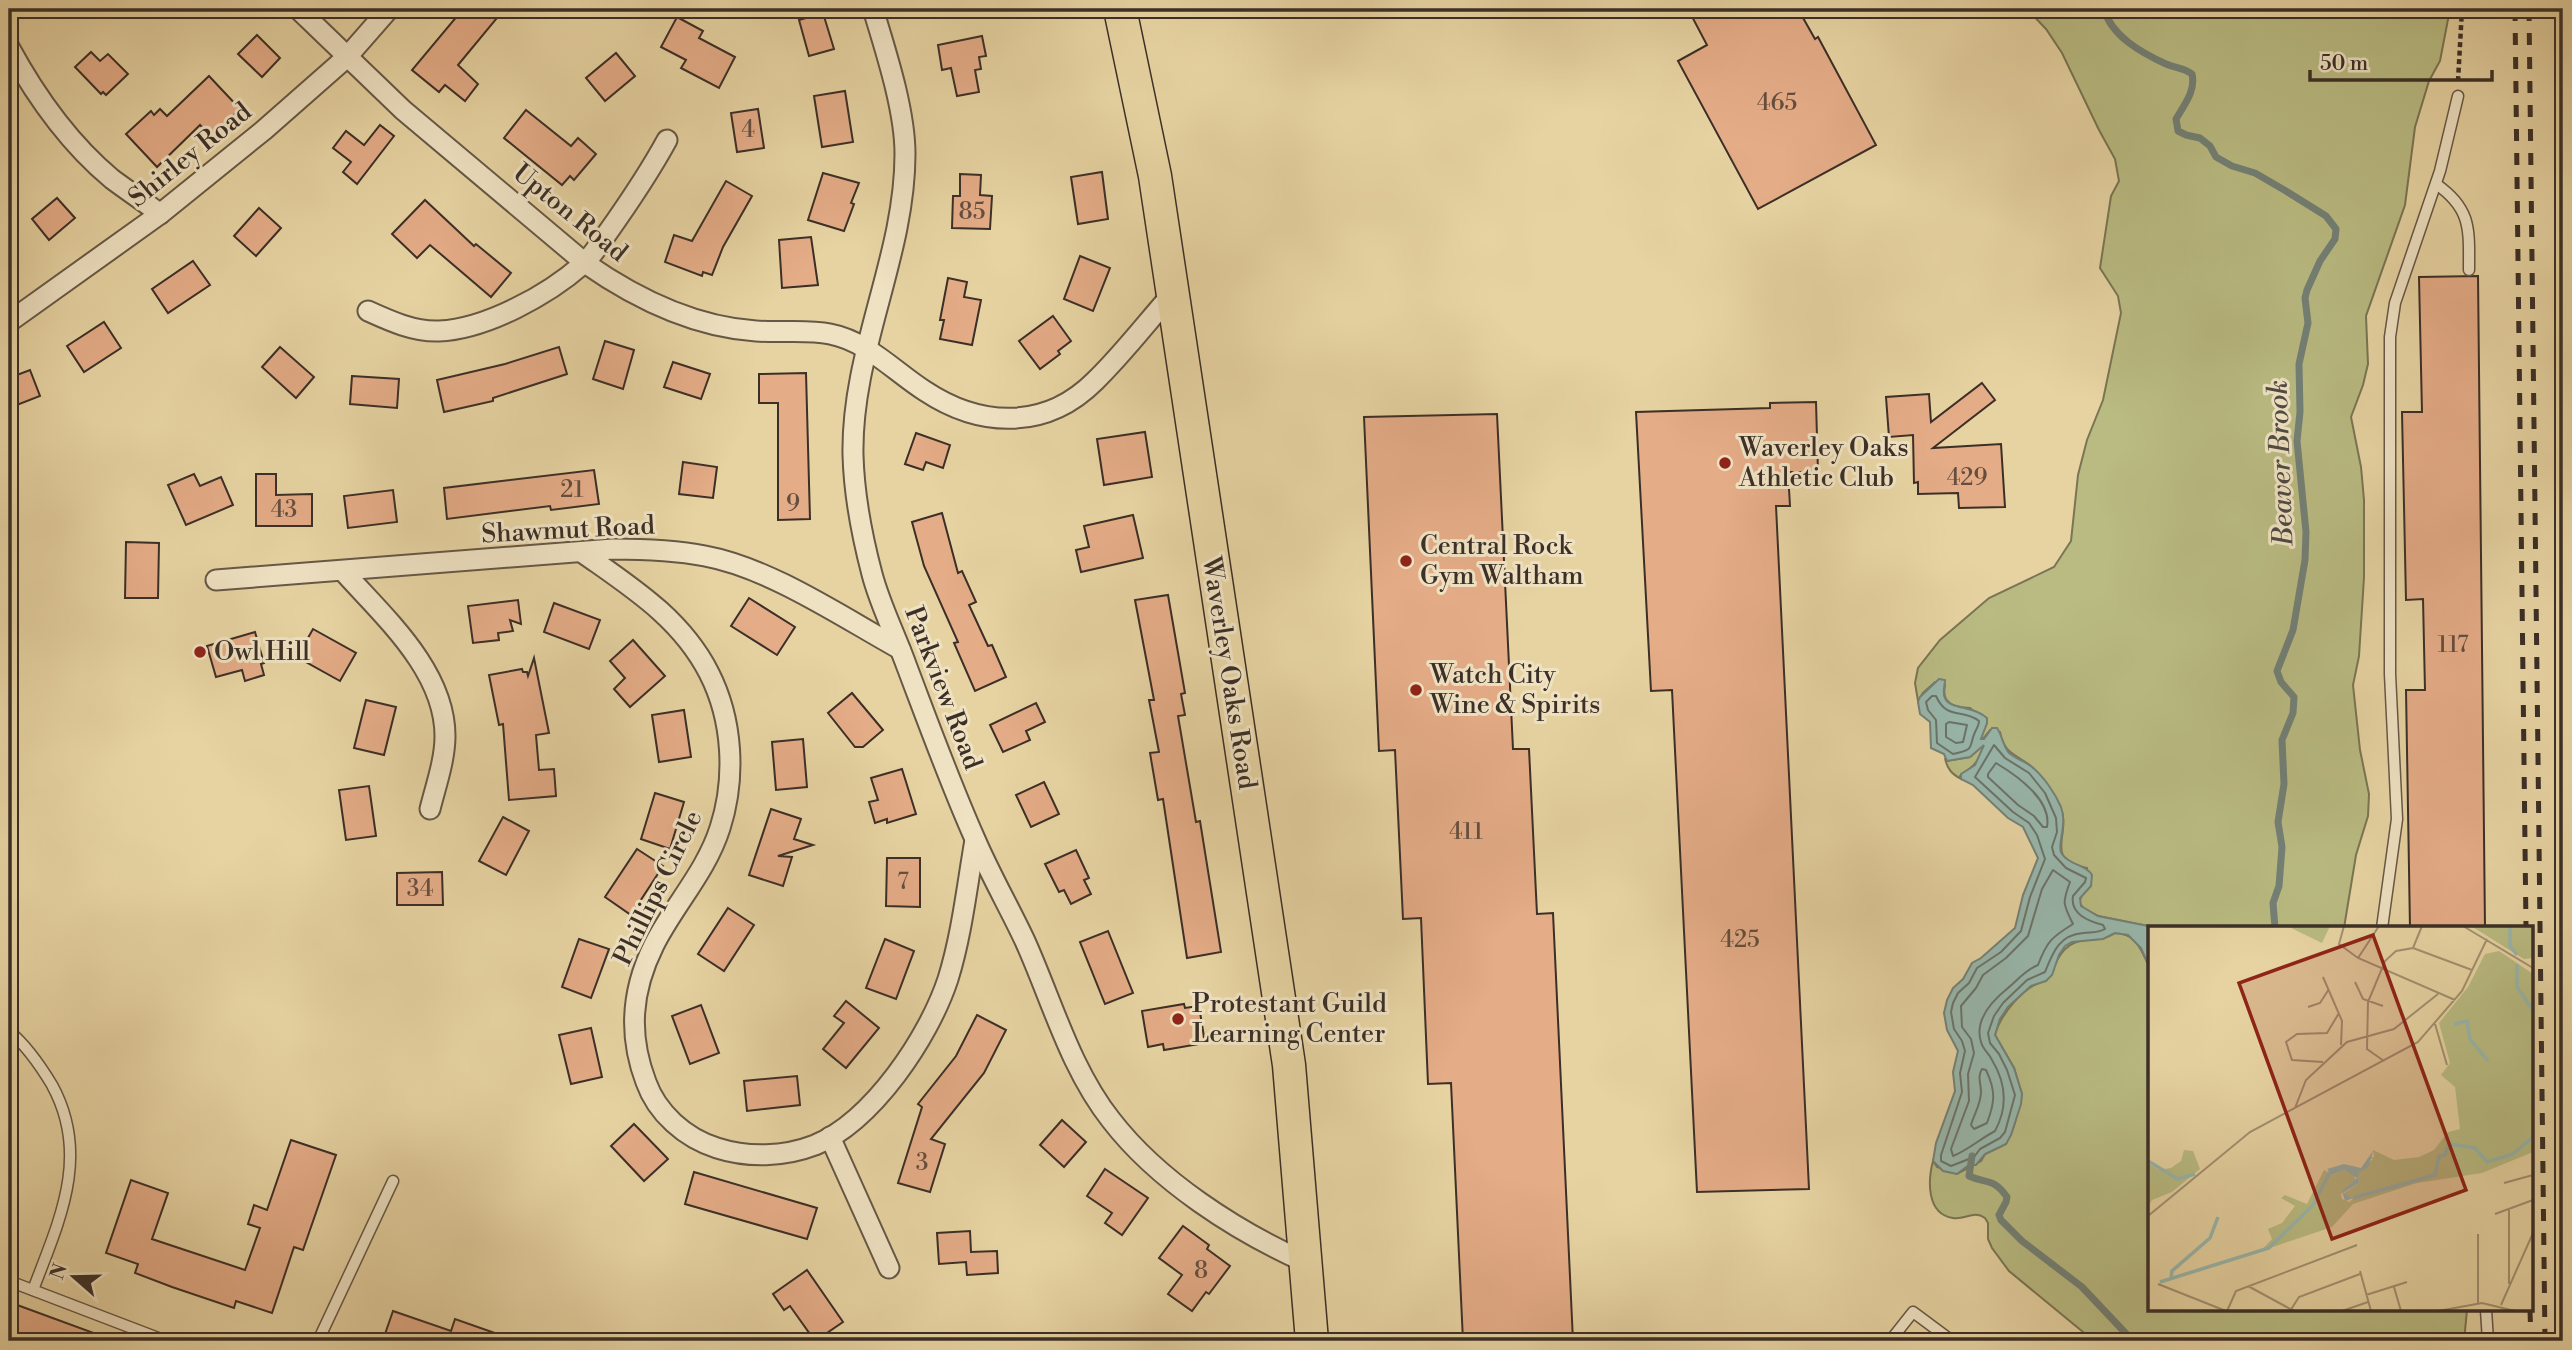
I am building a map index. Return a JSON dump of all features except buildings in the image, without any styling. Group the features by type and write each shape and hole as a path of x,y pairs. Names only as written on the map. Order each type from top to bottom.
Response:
{"main road":[{"name":"Waverley Oaks Road","path":"1121,9 1145,123 1173,293 1289,1065 1312,1341"}],"street":[{"name":"Upton Road","path":"298,9 403,110 585,263 630,292 694,320 733,329 831,334 865,348 946,404 971,415 994,419 1021,419 1046,412 1070,399 1094,382 1173,293"},
{"name":"Shirley Road","path":"9,322 160,214 264,130 346,57 389,9"},
{"name":"Parkview Road","path":"873,9 894,84 905,152 902,203 865,348 854,414 853,458 859,509 873,576 975,840 1025,942 1076,1063 1111,1120 1180,1188 1261,1242 1304,1262"},
{"path":"9,47 21,69 66,132 111,177 160,214"},
{"path":"368,311 393,323 439,331 461,328 516,308 540,295 585,263 628,205 667,140"},
{"name":"Shawmut Road","path":"216,580 638,549 707,556 748,570 794,590 900,649"},
{"name":"Phillips Circle","path":"583,552 658,606 695,649 710,675 720,703 731,758 728,794 720,829 695,881 654,944 637,994 634,1042 648,1087 659,1106 676,1125 695,1139 716,1148 757,1155 813,1146 830,1138 860,1113 887,1085 919,1041 934,1013 954,956 975,840"},
{"path":"343,570 413,652 438,696 445,732 444,750 430,809"},
{"path":"830,1138 889,1268"}],"lane":[{"path":"2382,926 2397,819 2389,663 2390,337 2399,287 2436,184 2448,145 2458,96"},
{"path":"2436,184 2451,194 2463,210 2468,230 2469,270"},
{"path":"9,1031 38,1062 62,1105 71,1138 70,1176 63,1209 33,1290"},
{"path":"318,1341 393,1181"},
{"path":"9,1281 166,1341"},
{"path":"1890,1341 1913,1312 1952,1341"},
{"path":"2486,1312 2488,1341"}],"path":[{"path":"2458,96 2462,9"}],"green space":[{"path":"2027,9 2450,9 2440,61 2429,81 2415,127 2405,205 2366,316 2368,364 2351,417 2361,467 2364,500 2364,577 2359,656 2353,685 2360,750 2369,794 2368,816 2356,855 2344,926 2148,926 2098,916 2084,909 2079,902 2087,890 2087,868 2073,864 2061,851 2062,814 2040,775 2008,750 2000,732 1990,730 1982,740 1987,723 1970,708 1950,703 1945,696 1945,685 1935,682 1918,701 1915,683 1918,668 1940,640 1989,598 2054,567 2071,541 2078,475 2087,440 2103,400 2121,313 2118,296 2100,268 2111,196 2119,181 2115,159 2062,53 2046,29"},
{"path":"1984,744 1979,759 1960,776 1961,779 1950,771 1945,758 1947,761 1970,757"},
{"path":"2115,933 2128,936 2141,949 2148,964 2148,1312 2467,1312 2464,1341 2094,1341 2009,1271 1992,1248 1985,1218 1973,1215 1953,1218 1938,1210 1933,1203 1930,1186 1933,1161 1937,1167 1957,1174 1981,1161 1985,1154 2006,1144 2014,1126 2022,1094 2014,1068 1995,1035 2002,1019 2022,994 2046,981 2066,948 2079,941"}],"water":[{"path":"1939,679 1945,680 1944,694 1948,702 1987,718 1981,739 1984,739 1992,728 1997,728 2009,753 2041,776 2063,814 2060,846 2062,854 2092,875 2091,886 2080,898 2081,906 2098,916 2148,926 2148,964 2141,948 2128,935 2115,933 2103,939 2072,942 2065,946 2059,955 2052,975 2046,981 2031,986 2008,1007 2000,1019 1995,1035 2014,1068 2022,1094 2021,1104 2006,1144 1985,1154 1976,1165 1969,1165 1957,1174 1943,1171 1933,1161 1936,1143 1955,1091 1953,1072 1958,1051 1947,1030 1944,1013 1947,1000 1972,963 2015,928 2023,895 2038,858 2023,827 2008,818 1973,785 1961,779 1961,774 1975,765 1984,745 1970,757 1947,761 1944,754 1931,748 1930,722 1920,714 1920,697"}],"waterway":[{"name":"Beaver Brook","path":"2104,9 2113,27 2138,49 2192,74 2191,92 2176,119 2178,131 2200,138 2210,146 2216,157 2232,166 2255,173 2286,191 2326,216 2336,229 2335,239 2320,261 2307,290 2305,298 2308,323 2299,364 2300,412 2297,441 2306,532 2305,560 2293,630 2277,671 2281,682 2294,697 2293,713 2282,740 2284,784 2278,822 2282,847 2279,886 2273,903 2275,926"},
{"name":"Beaver Brook","path":"1972,1156 1969,1176 1993,1184 2007,1197 1999,1215 2001,1220 2022,1241 2082,1287 2133,1341"}],"railway":[{"path":"2515,9 2526,926"},
{"path":"2529,9 2545,1341"},
{"path":"2530,1312 2531,1341"}],"place":[{"name":"Waverley Oaks Athletic Club","path":"1725,463"},
{"name":"Central Rock Gym Waltham","path":"1406,561"},
{"name":"Owl Hill","path":"200,652"},
{"name":"Watch City Wine & Spirits","path":"1416,690"},
{"name":"Protestant Guild Learning Center","path":"1178,1019"}]}
